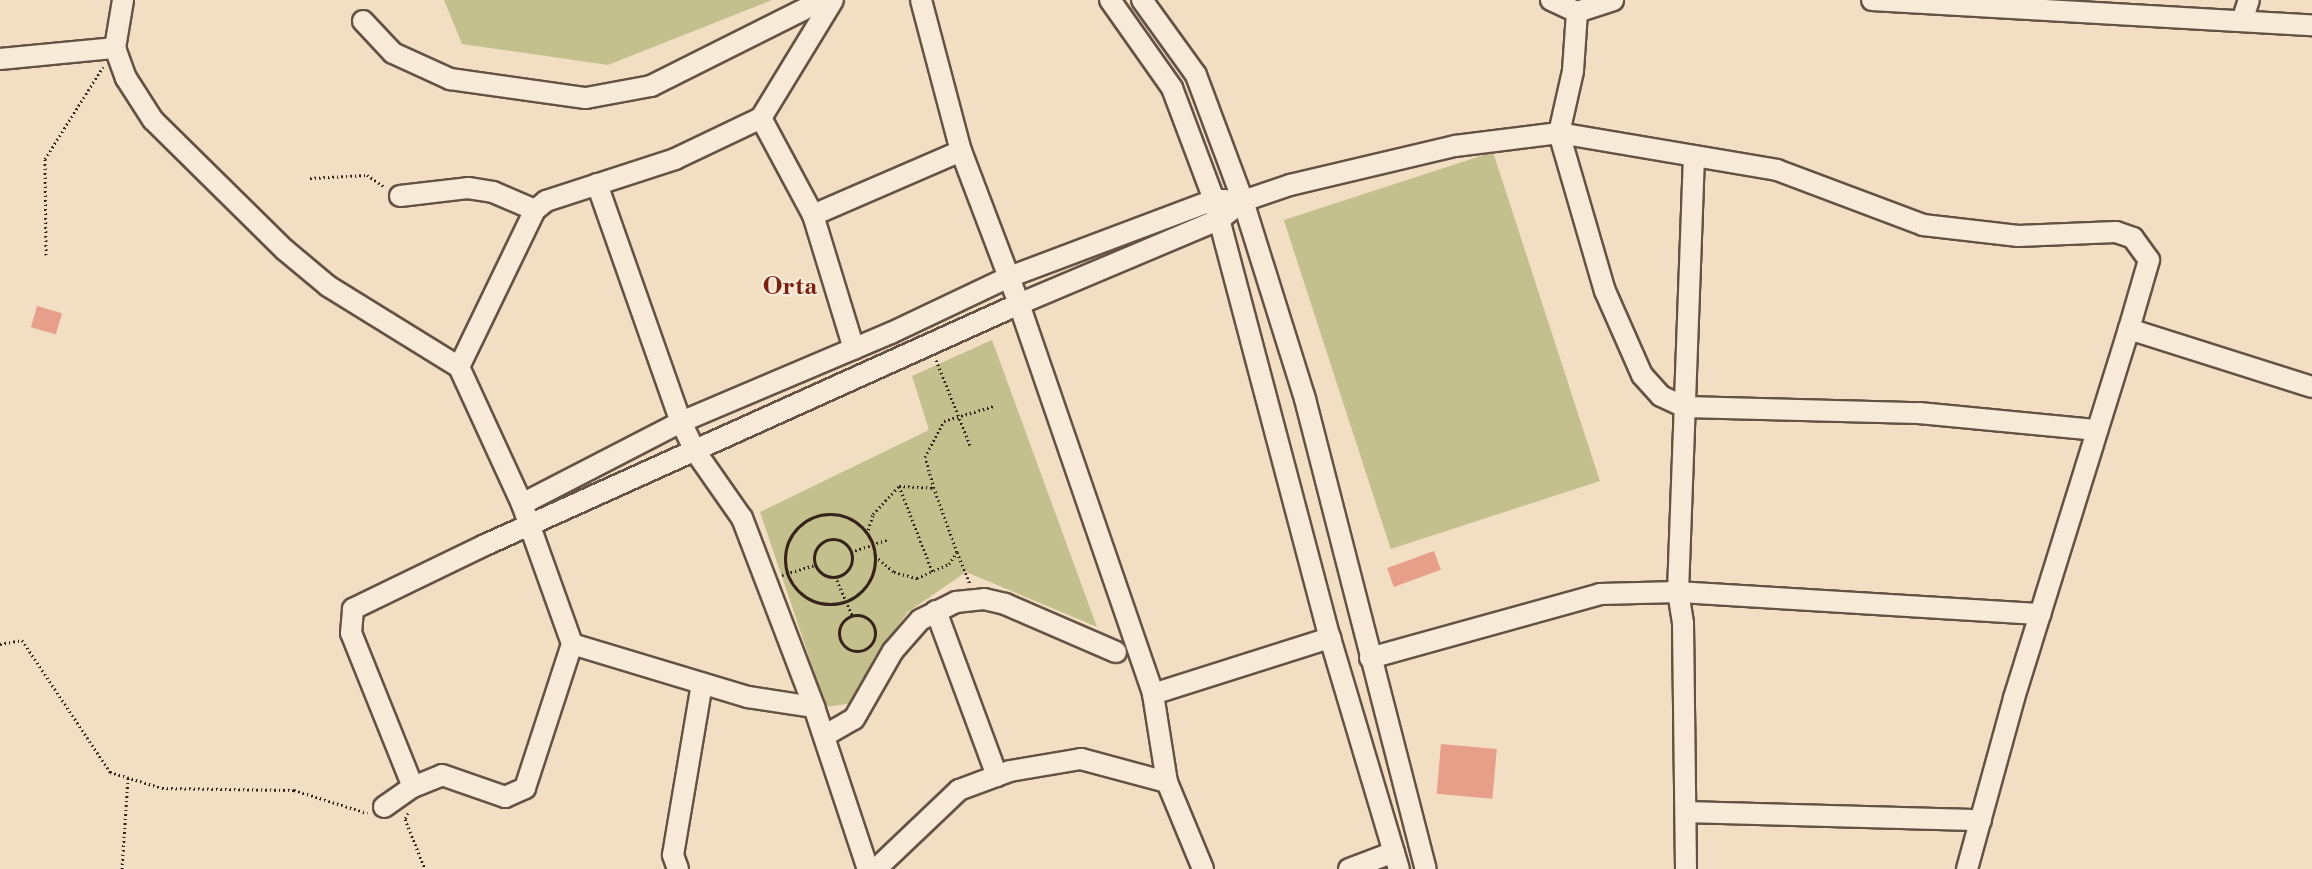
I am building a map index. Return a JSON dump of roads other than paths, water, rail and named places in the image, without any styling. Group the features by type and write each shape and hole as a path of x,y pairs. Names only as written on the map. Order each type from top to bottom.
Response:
{"street":[{"path":"123,0 115,48 126,78 153,120 285,250 328,286 459,367 522,504 572,644 525,788 505,797 442,775 413,787 384,807"},
{"path":"363,21 393,53 450,79 586,98 651,86 823,0"},
{"path":"459,367 535,210 546,201 675,159 761,118 832,0"},
{"path":"921,0 961,151 1009,277 1153,694 1167,782 1203,869"},
{"path":"1110,0 1172,88 1220,219 1329,638 1396,860 1349,869"},
{"path":"1142,0 1196,75 1243,201 1305,399 1426,869"},
{"path":"1551,0 1577,12 1613,0"},
{"path":"1882,0 2077,6 2312,25"},
{"path":"2242,21 2249,0"},
{"path":"1577,12 1573,71 1559,133 1605,291 1642,375 1661,396 1685,407 1919,413 2097,430"},
{"path":"0,59 115,48"},
{"path":"761,118 813,215 854,349"},
{"path":"413,787 351,633 353,609 528,526 1018,304 1220,219 1243,201 1290,185 1455,146 1559,133 1777,170 1923,225 2018,236 2116,232 2133,238 2149,260 2040,614 1967,869"},
{"path":"813,215 961,151"},
{"path":"1686,869 1683,622 1678,592 1694,156"},
{"path":"597,184 681,422 695,451 742,518 814,707 868,869"},
{"path":"400,196 468,188 494,192 535,210"},
{"path":"522,504 681,422 854,349 1009,277 1214,200 1243,201"},
{"path":"2129,329 2312,387"},
{"path":"1370,658 1600,594 1678,592 2040,614"},
{"path":"824,736 854,719 893,651 920,620 956,602 976,599 1005,604 1116,652"},
{"path":"936,611 997,776"},
{"path":"1153,694 1329,638"},
{"path":"572,644 748,697 814,707"},
{"path":"678,869 673,855 702,683"},
{"path":"876,869 959,790 997,776 1081,759 1167,782"},
{"path":"1686,812 1981,820"}],"district":[{"name":"Orta","path":"790,288"}]}
